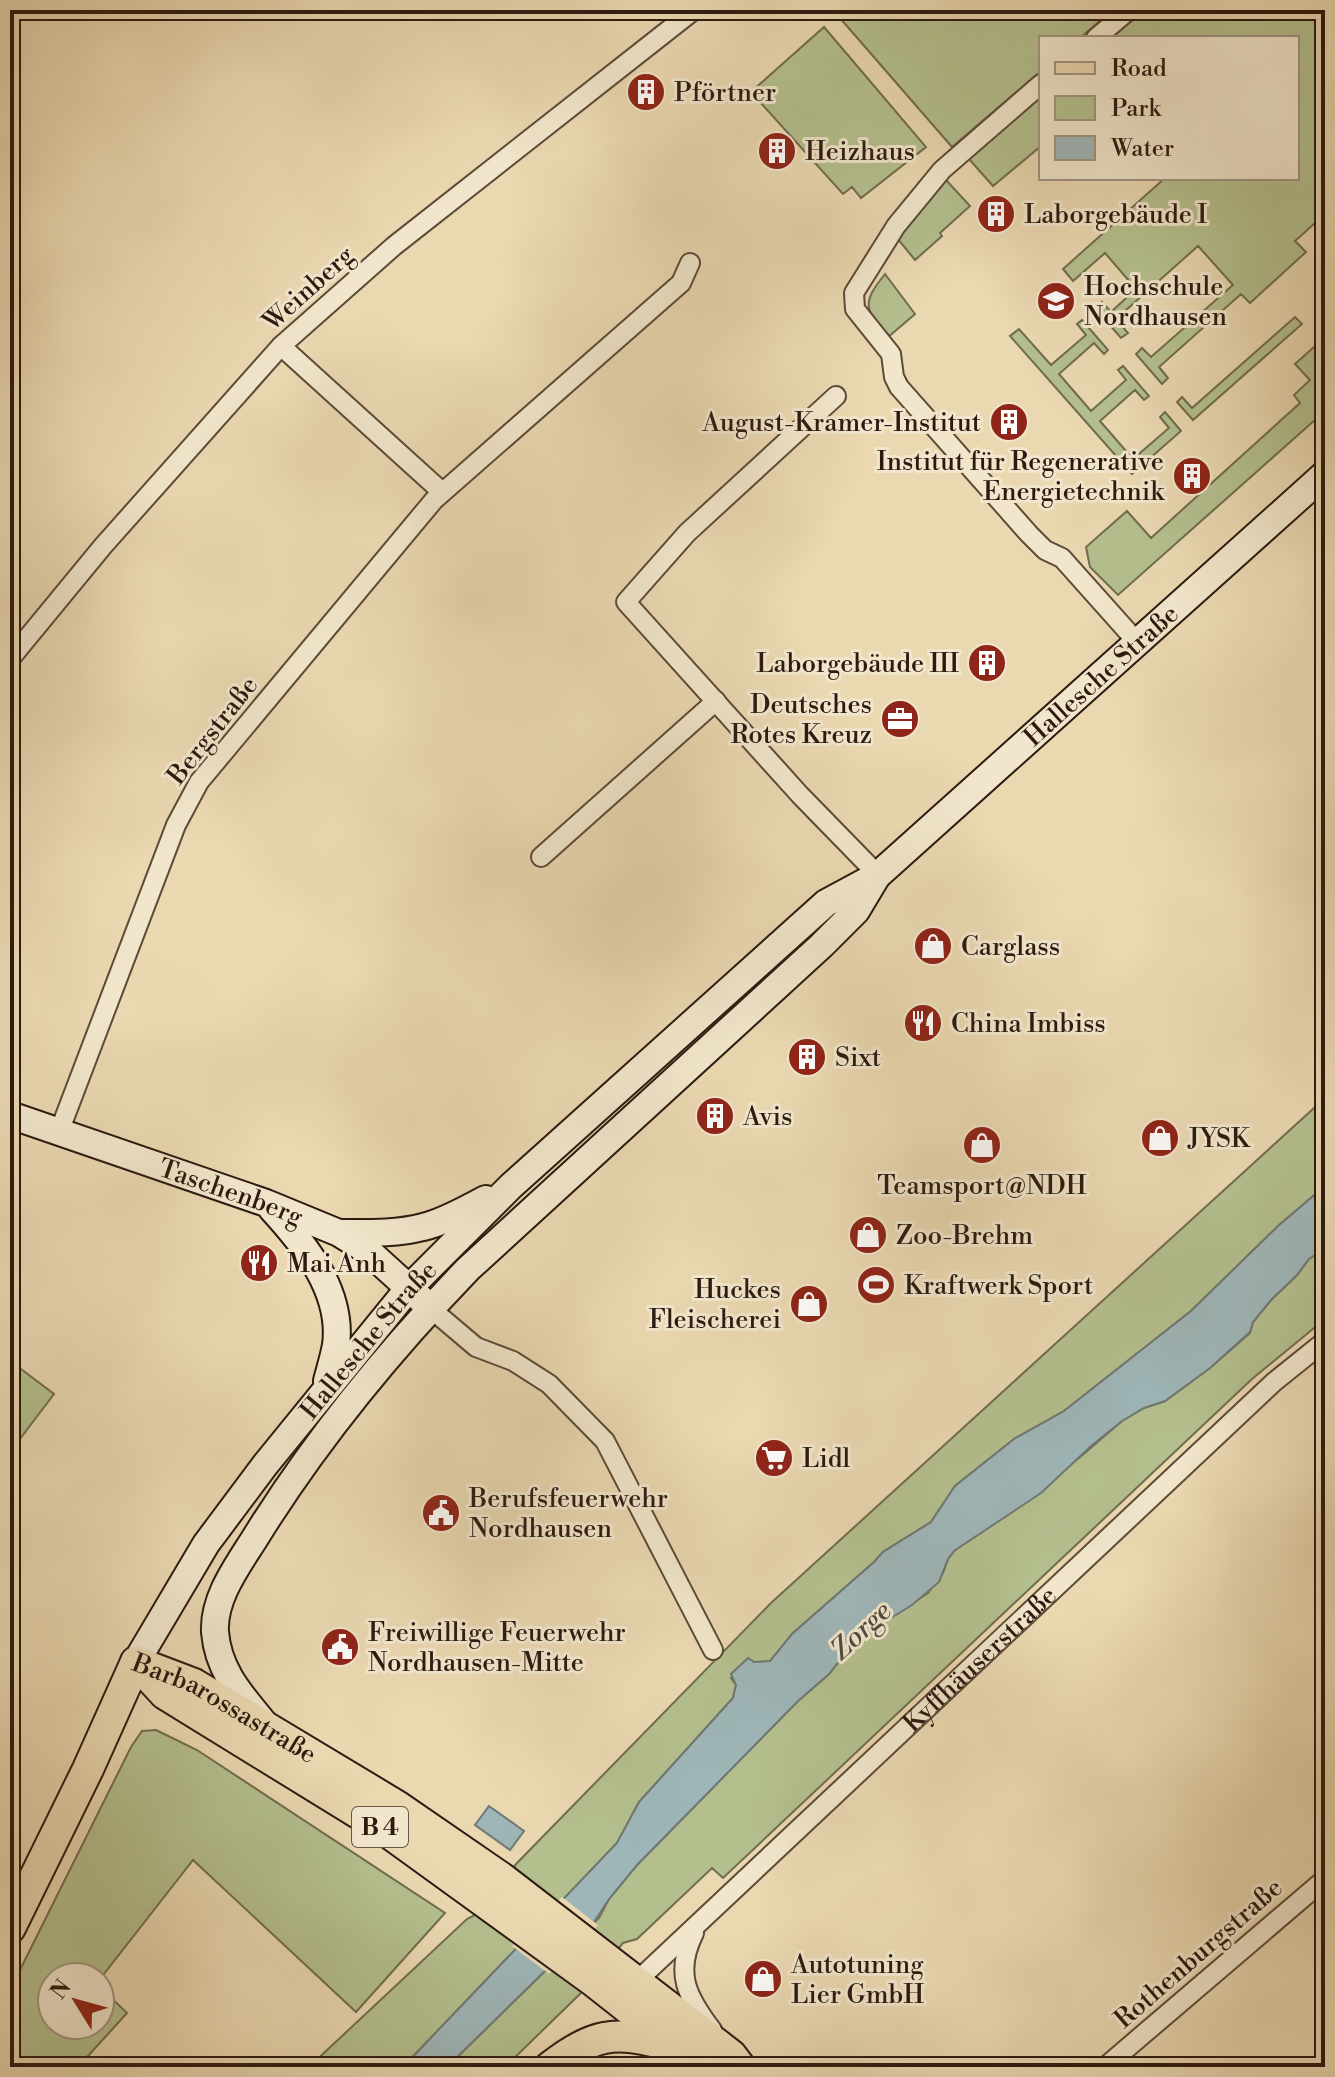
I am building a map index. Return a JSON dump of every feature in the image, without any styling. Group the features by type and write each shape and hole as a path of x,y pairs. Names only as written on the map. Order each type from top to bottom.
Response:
{"main road":[{"name":"Hallesche Straße","path":"10,1928 88,1769 136,1662 206,1544 409,1288 511,1186 826,903 878,875 1325,474"},
{"name":"Hallesche Straße","path":"265,1725 229,1680 219,1659 215,1629 225,1587 281,1496 361,1389 430,1308 468,1269 822,945 856,911 878,875"},
{"name":"Taschenberg","path":"10,1115 266,1203 339,1233 368,1251 430,1308"},
{"path":"339,1233 384,1233 422,1228 447,1219 511,1186"},
{"path":"266,1203 304,1246 325,1281 334,1315 336,1343 324,1392"},
{"name":"Barbarossastraße","path":"136,1662 194,1684 397,1806 494,1890 728,2063"},
{"name":"Barbarossastraße","path":"136,1662 165,1694 381,1827 494,1890"},
{"name":"Barbarossastraße","path":"626,1990 681,2050 728,2063"},
{"name":"Kyffhäuserstraße","path":"549,2067 626,1990"},
{"name":"B 4","path":"549,2067 579,2046 610,2035 647,2039 681,2050"}],"street":[{"name":"Weinberg","path":"10,659 103,546 281,346 394,246 694,10"},
{"path":"1098,36 1129,10"},
{"path":"1039,86 952,161 905,214 854,293 855,309 891,354 894,377 899,387 1029,534 1045,550 1062,558 1137,642"},
{"name":"Bergstraße","path":"59,1132 176,825 199,782 442,492 681,283 690,263"},
{"path":"281,346 442,492"},
{"path":"836,396 687,533 626,602 800,795 878,875"},
{"path":"541,857 716,701"},
{"path":"430,1308 476,1347 513,1361 549,1384 605,1441 713,1650"},
{"name":"Kyffhäuserstraße","path":"626,1990 1262,1393 1325,1341"},
{"name":"Rothenburgstraße","path":"1105,2067 1325,1879"},
{"path":"699,1924 684,1958 687,1989 728,2063"}],"green space":[{"path":"833,10 1113,10 1082,36 1039,36 1039,73 952,147"},
{"path":"1144,10 1298,10 1303,16 1307,10 1312,10 1325,25 1325,214 1295,241 1306,252 1250,303 1241,294 1159,367 1168,378 1162,384 1136,354 1142,348 1151,357 1233,285 1198,246 1116,319 1128,333 1121,338 1095,308 1102,302 1111,312 1136,289 1105,253 1073,281 1063,269 1163,180 1299,180 1299,36 1113,36"},
{"path":"824,27 926,147 861,198 852,187 843,194 751,92"},
{"path":"1039,99 1039,148 993,186 969,159"},
{"path":"946,180 970,206 915,260 897,238"},
{"path":"885,274 915,314 887,338 874,320 869,306 872,292"},
{"path":"1295,317 1302,324 1193,420 1177,402 1182,397 1192,408"},
{"path":"1082,320 1108,350 1104,354 1094,343 1059,374 1091,411 1126,380 1118,370 1123,366 1149,396 1144,400 1135,390 1100,421 1133,459 1169,428 1160,417 1165,412 1181,431 1132,474 1010,336 1019,329 1051,365 1086,335 1077,324"},
{"path":"1325,337 1325,411 1118,595 1090,567 1086,547 1127,511 1151,538 1300,403 1294,395 1310,380 1295,364"},
{"path":"1325,1098 1325,1186 1278,1226 1191,1311 1064,1411 1014,1439 955,1486 931,1522 883,1552 792,1634 770,1662 748,1659 731,1678 736,1685 733,1698 639,1802 617,1843 403,2067 309,2067 473,1916 517,1863 771,1603"},
{"path":"1325,1249 1325,1319 1252,1379 723,1878 712,1868 637,1939 623,1943 584,1990 505,2067 447,2067 599,1918 609,1899 637,1865 798,1701 829,1674 848,1650 867,1633 928,1593 954,1551 1079,1458 1122,1421 1144,1408 1165,1401 1210,1368 1250,1333 1253,1322 1309,1259"},
{"path":"17,1366 54,1394 10,1452 10,1376"},
{"path":"156,1730 197,1750 445,1913 356,2012 193,1860 114,1961 36,1961 36,2041 102,2041 78,2067 10,2067 10,1990 131,1747 142,1731"},
{"path":"116,2002 127,2013 116,2025"}],"water":[{"name":"Zorge","path":"1325,1186 1325,1249 1309,1259 1271,1300 1253,1322 1250,1332 1210,1368 1165,1401 1144,1408 1122,1421 1041,1493 954,1551 939,1582 848,1650 829,1674 798,1701 637,1865 592,1925 447,2067 403,2067 617,1843 639,1802 733,1698 736,1685 731,1674 748,1658 754,1662 770,1661 792,1634 883,1552 931,1522 955,1486 1014,1439 1064,1411 1191,1311 1278,1226"},
{"path":"489,1806 524,1831 510,1850 475,1825"}],"pier":[{"path":"562,1897 598,1925 549,1974 512,1946"}],"place":[{"name":"Pförtner","path":"646,92"},
{"name":"Heizhaus","path":"777,151"},
{"name":"Laborgebäude I","path":"996,214"},
{"name":"Hochschule Nordhausen","path":"1056,301"},
{"name":"August-Kramer-Institut","path":"1009,422"},
{"name":"Institut für Regenerative Energietechnik","path":"1192,476"},
{"name":"Laborgebäude III","path":"987,663"},
{"name":"Deutsches Rotes Kreuz","path":"900,719"},
{"name":"Carglass","path":"933,946"},
{"name":"China Imbiss","path":"923,1023"},
{"name":"Sixt","path":"807,1057"},
{"name":"Avis","path":"715,1116"},
{"name":"JYSK","path":"1160,1138"},
{"name":"Teamsport@NDH","path":"982,1145"},
{"name":"Zoo-Brehm","path":"868,1235"},
{"name":"Mai Anh","path":"259,1263"},
{"name":"Kraftwerk Sport","path":"876,1285"},
{"name":"Huckes Fleischerei","path":"809,1304"},
{"name":"Lidl","path":"774,1458"},
{"name":"Berufsfeuerwehr Nordhausen","path":"441,1513"},
{"name":"Freiwillige Feuerwehr Nordhausen-Mitte","path":"340,1647"},
{"name":"Autotuning Lier GmbH","path":"763,1979"}]}
